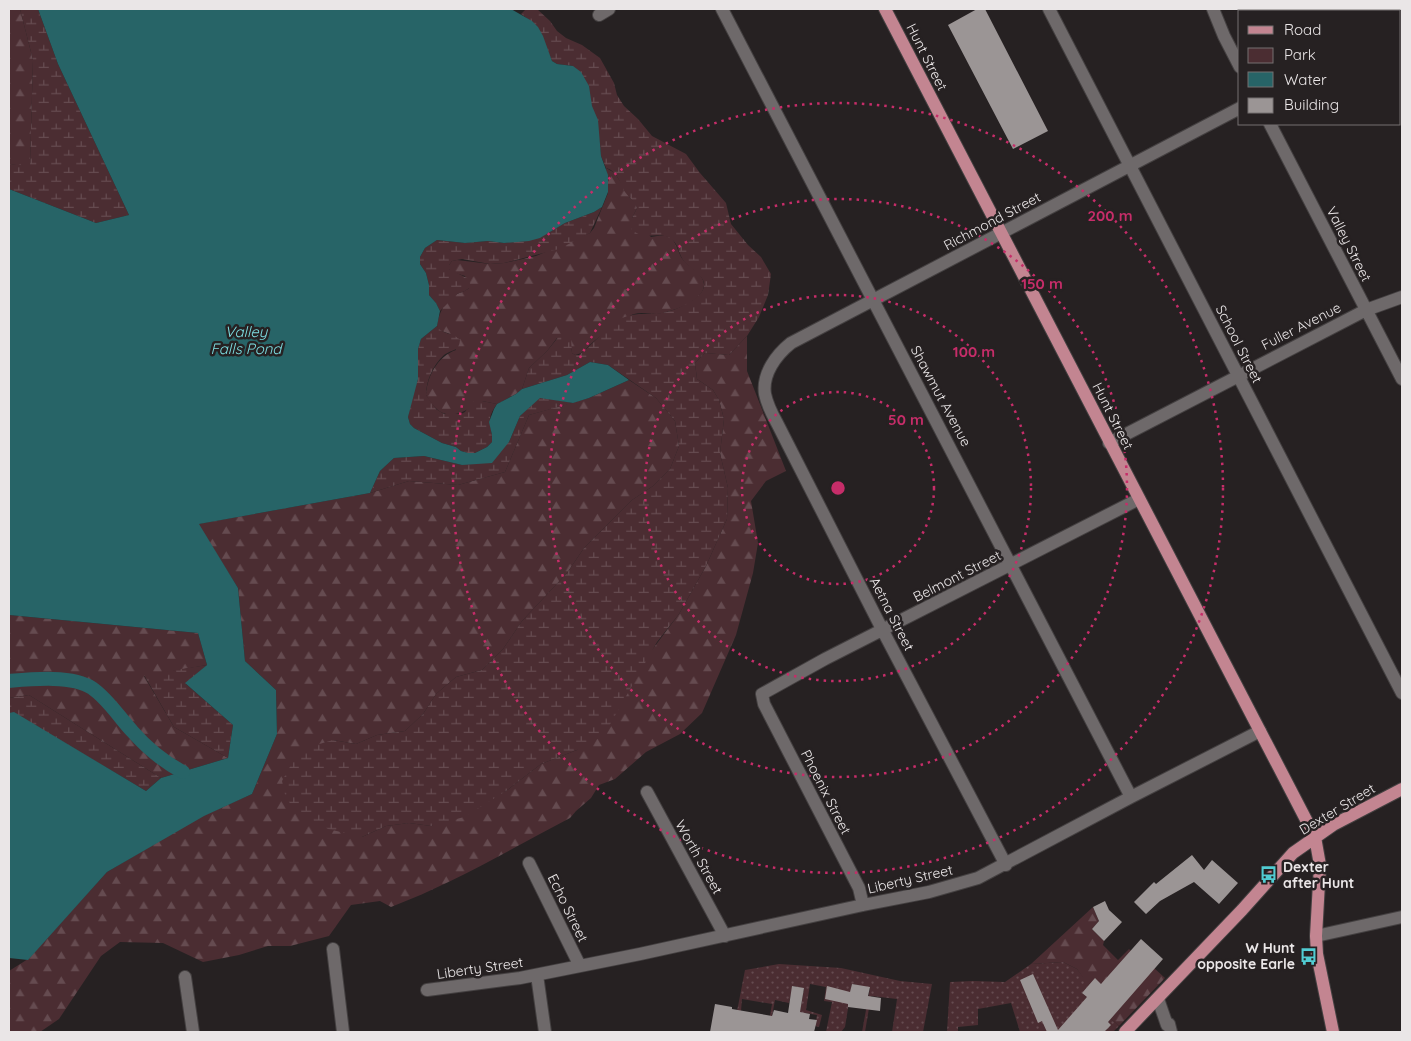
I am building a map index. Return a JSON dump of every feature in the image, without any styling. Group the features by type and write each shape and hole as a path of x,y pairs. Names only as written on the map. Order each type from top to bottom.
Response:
{"main road":[{"name":"Hunt Street","path":"885,9 1315,837 1320,865 1316,936 1317,954 1333,1032"},
{"name":"Dexter Street","path":"1125,1032 1294,854 1315,837 1352,814 1402,788"}],"street":[{"name":"Shawmut Avenue","path":"722,9 1012,564 1131,797"},
{"name":"School Street","path":"1049,9 1402,693"},
{"path":"1213,9 1224,36 1238,62"},
{"name":"Richmond Street","path":"769,372 780,352 791,343 1238,109"},
{"name":"Valley Street","path":"1271,125 1402,379"},
{"name":"Fuller Avenue","path":"1110,443 1366,310 1402,297"},
{"name":"Aetna Street","path":"769,372 765,392 767,403 883,631 1006,865"},
{"name":"Belmont Street","path":"762,694 825,659 1140,500"},
{"name":"Phoenix Street","path":"762,694 764,704 859,888 864,905"},
{"name":"Liberty Street","path":"427,990 537,975 929,892 978,878 1260,731"},
{"name":"Worth Street","path":"646,792 725,936"},
{"name":"Echo Street","path":"528,863 580,966"},
{"path":"1316,936 1402,917"},
{"path":"333,949 343,1032"},
{"name":"Liberty Street","path":"537,975 545,1032"},
{"path":"185,977 193,1032"},
{"path":"1158,999 1171,1032"}],"green space":[{"path":"9,9 20,9 33,60 30,167 9,164"},
{"path":"20,9 38,9 58,64 129,215 96,223 9,189 9,164 30,166 33,60"},
{"path":"526,9 537,9 566,38 582,45 600,58 624,106 652,136 686,154 726,203 731,224 748,245 761,257 771,274 768,295 759,317 747,336 729,355 705,353 695,363 697,379 713,390 719,400 724,419 720,453 728,488 727,519 706,566 679,614 657,642 604,735 577,750 541,764 506,791 464,817 431,826 409,823 386,826 362,837 328,829 300,813 286,799 282,781 292,763 306,748 333,740 356,744 377,735 405,731 423,714 436,694 456,677 482,670 503,649 522,621 567,573 584,548 632,500 653,486 670,469 679,446 675,421 656,398 608,365 590,362 567,375 522,389 529,368 560,335 571,339 572,353 579,355 622,318 633,315 661,313 685,305 698,296 704,286 703,280 682,258 674,241 662,235 648,236 632,230 630,222 637,208 614,172 606,168 601,156 599,139 573,66 557,64 552,61 537,29 521,14"},
{"path":"606,168 615,173 630,198 636,203 637,208 632,218 651,237 664,236 672,239 683,260 702,277 704,286 702,292 692,301 670,311 657,314 634,314 607,331 583,352 575,355 572,353 572,349 557,338 547,351 529,368 522,389 516,394 497,404 482,401 459,413 445,414 439,411 426,395 427,388 431,374 439,362 456,350 450,334 439,330 437,326 438,321 448,301 469,288 465,276 452,272 449,269 449,265 452,261 457,260 490,264 536,256 590,233 594,228 608,193"},
{"path":"602,207 590,233 559,249 504,263 490,264 462,259 452,261 449,269 469,279 469,288 457,294 440,311 429,295 429,285 426,273 420,264 420,257 425,248 437,240 465,243 488,241 504,243 548,233 565,223"},
{"path":"437,326 442,331 460,340 457,348 440,359 433,368 429,379 426,395 436,409 444,414 461,414 465,412 472,402 477,400 497,404 490,419 492,442 475,453 461,451 456,447 442,443 410,424 408,417 418,349 421,339"},
{"path":"747,336 747,371 786,471 766,481 751,501 758,543 753,573 736,635 702,713 680,734 646,752 615,779 599,785 591,798 570,818 414,898 391,907 380,901 351,905 329,936 290,946 268,946 239,955 203,962 163,943 120,942 101,956 59,1019 40,1032 9,1032 9,971 28,959 107,872 200,817 252,794 277,734 276,690 245,661 238,588 198,524 370,493 409,481 458,485 505,472 529,415 589,398 629,380 656,398 675,421 679,446 670,469 653,486 632,500 584,548 567,573 522,621 503,649 482,670 456,677 436,694 423,714 405,731 377,735 356,744 333,740 362,837 386,826 409,823 431,826 506,791 541,764 577,750 679,614 706,566 727,519 728,488 720,453 724,419 719,400 713,390 697,379 695,363 705,353 729,355"},
{"path":"540,397 573,403 529,415 505,472 458,485 409,481 370,493 380,471 394,458 424,456 462,465 509,442 520,416"},
{"path":"9,615 198,633 207,665 144,676 174,727 228,758 161,778 29,695 9,698"},
{"path":"207,665 186,684 233,725 228,758 174,727 144,675"},
{"path":"29,695 161,778 146,791 14,713 9,713 9,698"},
{"path":"1093,907 1099,921 1092,929 1104,941 1103,945 1118,960 1129,949 1151,971 1154,968 1165,978 1119,1026 1082,993 1089,986 1077,969 1063,962 1031,964"},
{"path":"1063,962 1077,969 1088,983 1089,986 1082,993 1119,1026 1113,1032 1020,1032 1011,1003 978,1009 978,1025 958,1027 958,1032 947,1032 950,982 1005,982 1031,964"},
{"path":"779,964 841,968 900,981 932,984 923,1032 892,1032 897,999 871,996 865,1032 862,1032 870,988 852,984 845,1027 841,1032 826,1032 832,1002 824,1001 826,987 810,984 806,1010 822,1015 819,1027 815,1026 817,1015 805,1013 800,1032 796,1032 804,989 793,986 789,1003 775,1000 769,1032 767,1032 772,1004 742,999 741,1011 762,1029 761,1032 733,1032 745,970"}],"water":[{"name":"Valley Falls Pond","path":"38,9 511,9 532,21 543,36 552,61 557,64 573,66 581,72 589,86 592,106 598,120 601,156 608,175 608,192 602,207 565,223 540,238 504,243 488,241 465,243 437,240 425,248 420,257 420,264 426,273 429,295 440,311 437,326 421,339 418,349 418,379 408,417 410,424 414,428 461,451 475,453 492,442 489,422 497,404 522,389 567,375 590,362 608,365 629,380 573,403 540,398 520,416 509,442 492,463 462,465 424,456 394,458 380,471 370,493 199,524 238,588 245,661 276,690 277,734 252,794 204,816 107,872 28,960 9,958 9,713 14,712 146,791 161,778 228,758 233,725 185,683 207,665 198,633 9,615 9,189 96,223 129,215 58,64"}],"building":[{"path":"977,9 985,9 1048,131 1013,149 948,25"},
{"path":"1192,855 1204,870 1212,860 1238,883 1219,904 1194,882 1160,901 1146,914 1134,902 1154,882 1156,884"},
{"path":"1105,901 1109,910 1122,922 1104,941 1092,929 1099,921 1093,907"},
{"path":"1141,939 1163,959 1108,1022 1111,1025 1104,1032 1047,1032 1042,1021 1038,1023 1020,980 1033,974 1058,1030 1087,997 1082,993 1095,978 1101,984"},
{"path":"852,984 870,987 868,996 881,998 880,1011 848,1007 848,1004 825,999 827,986 850,992"},
{"path":"792,986 804,988 800,1012 810,1014 809,1019 817,1020 814,1032 710,1032 715,1004 772,1016 774,1010 788,1013"}],"waterway":[{"path":"9,681 63,680 74,681 92,688 98,692 149,748 169,764 183,772"}],"place":[{"name":"Dexter after Hunt","path":"1269,875"},
{"name":"W Hunt opposite Earle","path":"1309,956"}]}
